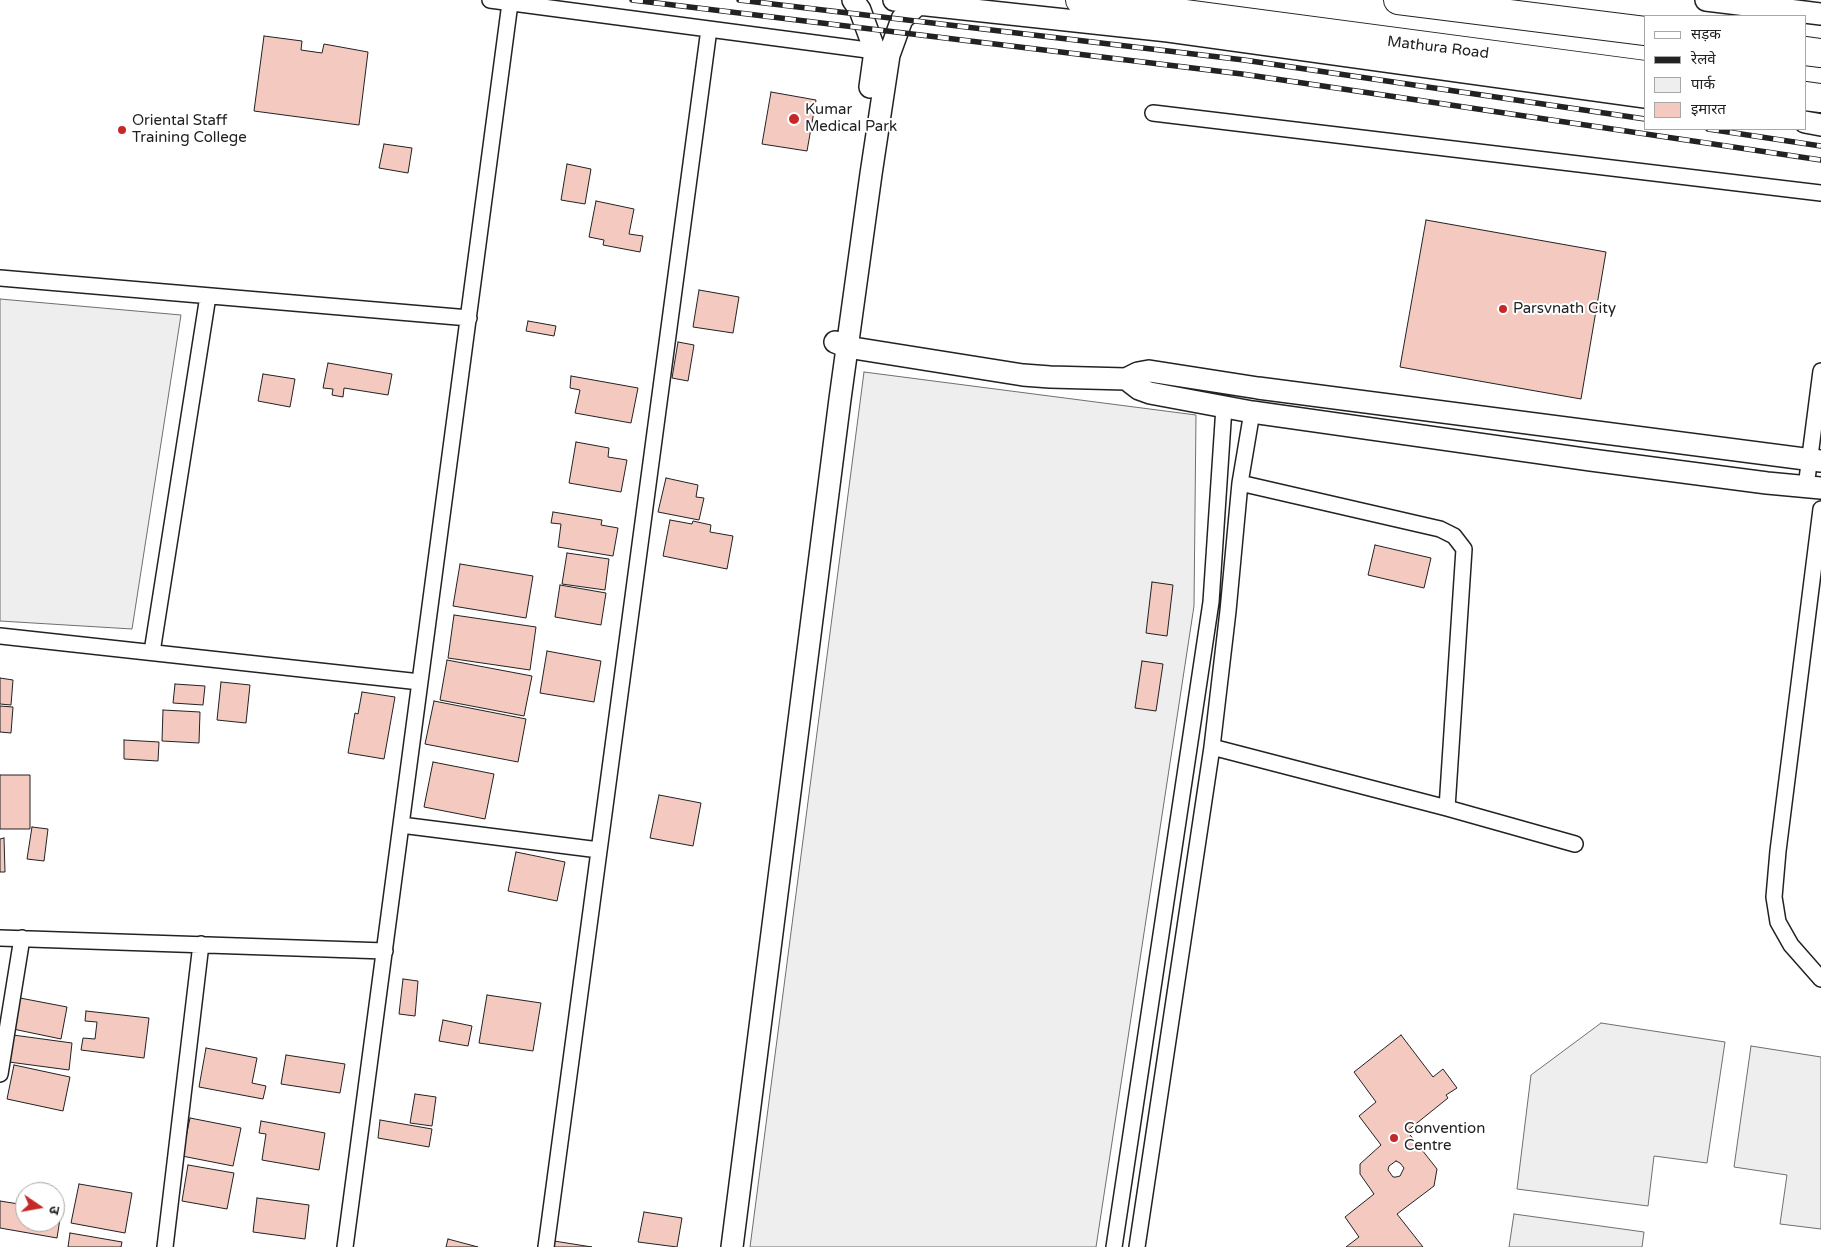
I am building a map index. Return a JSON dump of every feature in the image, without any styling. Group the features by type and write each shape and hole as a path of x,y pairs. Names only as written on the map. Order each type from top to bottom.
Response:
{"highway":[{"name":"Mathura Road","path":"1080,0 1162,21 1232,21 1644,75"},
{"path":"1398,0 1644,31"},
{"path":"1806,51 1821,53"},
{"path":"1806,96 1821,98"}],"street":[{"path":"490,0 875,51"},
{"path":"732,1247 875,51 860,10 853,0"},
{"path":"894,0 918,4 1162,21 1644,97"},
{"path":"1706,0 1821,14"},
{"path":"345,1247 510,3"},
{"path":"719,1247 819,456 841,344 890,56 902,19 918,4"},
{"path":"546,1247 709,29"},
{"path":"1153,113 1821,193"},
{"path":"1806,122 1821,125"},
{"path":"0,278 468,318"},
{"path":"152,652 208,296"},
{"path":"841,344 1022,375 1126,379 1138,373 1149,371 1258,388 1815,460"},
{"path":"1126,379 1139,389 1150,393 1252,412 1591,460 1767,483 1813,487 1821,371"},
{"path":"1114,1247 1211,602 1224,407"},
{"path":"1138,1247 1212,747 1228,611 1240,484 1252,412"},
{"path":"1240,484 1440,530 1454,536 1464,550 1447,808"},
{"path":"1821,510 1778,851 1774,897 1778,922 1782,930 1791,945 1821,979"},
{"path":"0,636 420,682"},
{"path":"1212,747 1447,808 1576,844"},
{"path":"402,825 599,850"},
{"path":"0,938 385,951"},
{"path":"0,1074 22,938"},
{"path":"165,1247 201,944"}],"green space":[{"path":"0,299 181,315 132,629 0,621"},
{"path":"864,372 1196,415 1194,606 1096,1247 750,1247"},
{"path":"1601,1023 1725,1042 1707,1163 1654,1156 1648,1206 1517,1189 1531,1075"},
{"path":"1751,1046 1821,1057 1821,1229 1780,1224 1787,1175 1734,1167"},
{"path":"1514,1214 1644,1232 1642,1247 1509,1247"}],"building":[{"path":"264,36 302,41 301,50 322,53 324,44 368,52 359,125 254,111"},
{"path":"771,92 816,100 807,151 762,144"},
{"path":"384,144 412,148 408,173 379,168"},
{"path":"567,164 591,169 585,204 561,200"},
{"path":"596,201 634,209 629,234 643,236 640,252 603,245 604,240 589,237"},
{"name":"Parsvnath City","path":"1426,220 1606,252 1581,399 1400,367"},
{"path":"699,290 739,297 733,333 693,327"},
{"path":"528,321 556,326 554,336 526,331"},
{"path":"678,342 694,345 688,381 672,378"},
{"path":"328,363 392,374 388,395 344,388 343,397 332,395 333,389 323,388"},
{"path":"263,374 295,379 290,407 258,401"},
{"path":"571,376 638,388 631,423 575,413 580,390 570,388"},
{"path":"576,442 609,448 608,457 627,460 621,492 569,483"},
{"path":"666,478 698,485 696,497 704,498 699,520 658,512"},
{"path":"553,512 602,520 601,525 618,528 613,556 558,547 561,524 551,523"},
{"path":"670,520 692,524 693,521 711,525 710,532 733,536 727,569 663,556"},
{"path":"1375,545 1431,558 1424,588 1368,575"},
{"path":"567,553 609,559 605,590 562,584"},
{"path":"460,564 533,576 526,618 453,606"},
{"path":"1152,582 1173,585 1167,636 1146,633"},
{"path":"560,585 606,593 601,625 555,617"},
{"path":"454,615 536,627 530,670 448,658"},
{"path":"547,651 601,661 594,702 540,693"},
{"path":"447,660 532,676 524,716 440,700"},
{"path":"1142,661 1163,664 1156,711 1135,708"},
{"path":"0,678 13,680 11,705 0,704"},
{"path":"221,682 250,685 246,723 217,720"},
{"path":"175,684 205,686 203,705 173,703"},
{"path":"362,692 395,697 384,759 348,753 355,713 358,714"},
{"path":"434,701 526,719 518,762 425,744"},
{"path":"0,706 13,707 11,733 0,732"},
{"path":"163,710 200,712 199,743 162,741"},
{"path":"124,740 159,742 158,761 124,759"},
{"path":"433,762 494,774 485,819 424,807"},
{"path":"0,775 30,775 30,829 0,829"},
{"path":"659,795 701,803 693,846 650,838"},
{"path":"32,827 48,829 44,861 27,859"},
{"path":"4,838 5,872 0,872 0,839"},
{"path":"516,852 565,862 557,901 508,891"},
{"path":"403,979 418,981 415,1016 399,1014"},
{"path":"487,995 541,1003 533,1051 479,1043"},
{"path":"20,998 67,1007 61,1039 13,1029"},
{"path":"86,1011 149,1018 144,1058 81,1050 83,1038 95,1039 97,1022 85,1021"},
{"path":"443,1020 472,1026 468,1046 439,1041"},
{"path":"13,1035 72,1043 69,1070 9,1062"},
{"name":"Convention Centre","path":"1401,1035 1433,1077 1443,1069 1457,1088 1446,1095 1448,1098 1407,1131 1437,1169 1434,1186 1397,1214 1423,1247 1346,1247 1359,1237 1345,1217 1374,1194 1360,1174 1360,1164 1381,1145 1359,1116 1376,1102 1354,1072","holes":["1396,1161 1404,1168 1400,1176 1393,1177 1388,1170 1389,1166"]},
{"path":"206,1048 257,1058 252,1083 266,1086 263,1099 199,1087"},
{"path":"286,1055 345,1064 340,1093 281,1084"},
{"path":"14,1065 70,1077 63,1111 7,1099"},
{"path":"415,1094 436,1097 432,1126 410,1123"},
{"path":"190,1118 241,1128 233,1166 182,1156"},
{"path":"380,1120 432,1129 429,1147 378,1138"},
{"path":"261,1121 325,1133 319,1170 262,1160 266,1134 259,1133"},
{"path":"188,1165 234,1173 227,1209 182,1201"},
{"path":"79,1184 132,1193 125,1233 71,1223"},
{"path":"257,1198 309,1205 305,1239 253,1232"},
{"path":"0,1201 15,1203 15,1231 0,1228"},
{"path":"644,1212 682,1218 677,1247 638,1242"},
{"path":"23,1232 58,1232 57,1238"},
{"path":"70,1233 122,1242 121,1247 68,1247"},
{"path":"448,1239 478,1247 446,1247"},
{"path":"554,1241 592,1247 553,1247"}],"railway":[{"path":"632,0 1242,74 1821,160"},
{"path":"739,0 1244,60 1644,119"},
{"path":"1715,130 1821,146"}],"place":[{"name":"Kumar Medical Park","path":"794,119"},
{"name":"Oriental Staff Training College","path":"122,130"},
{"name":"Parsvnath City","path":"1503,309"},
{"name":"Convention Centre","path":"1394,1138"}]}
